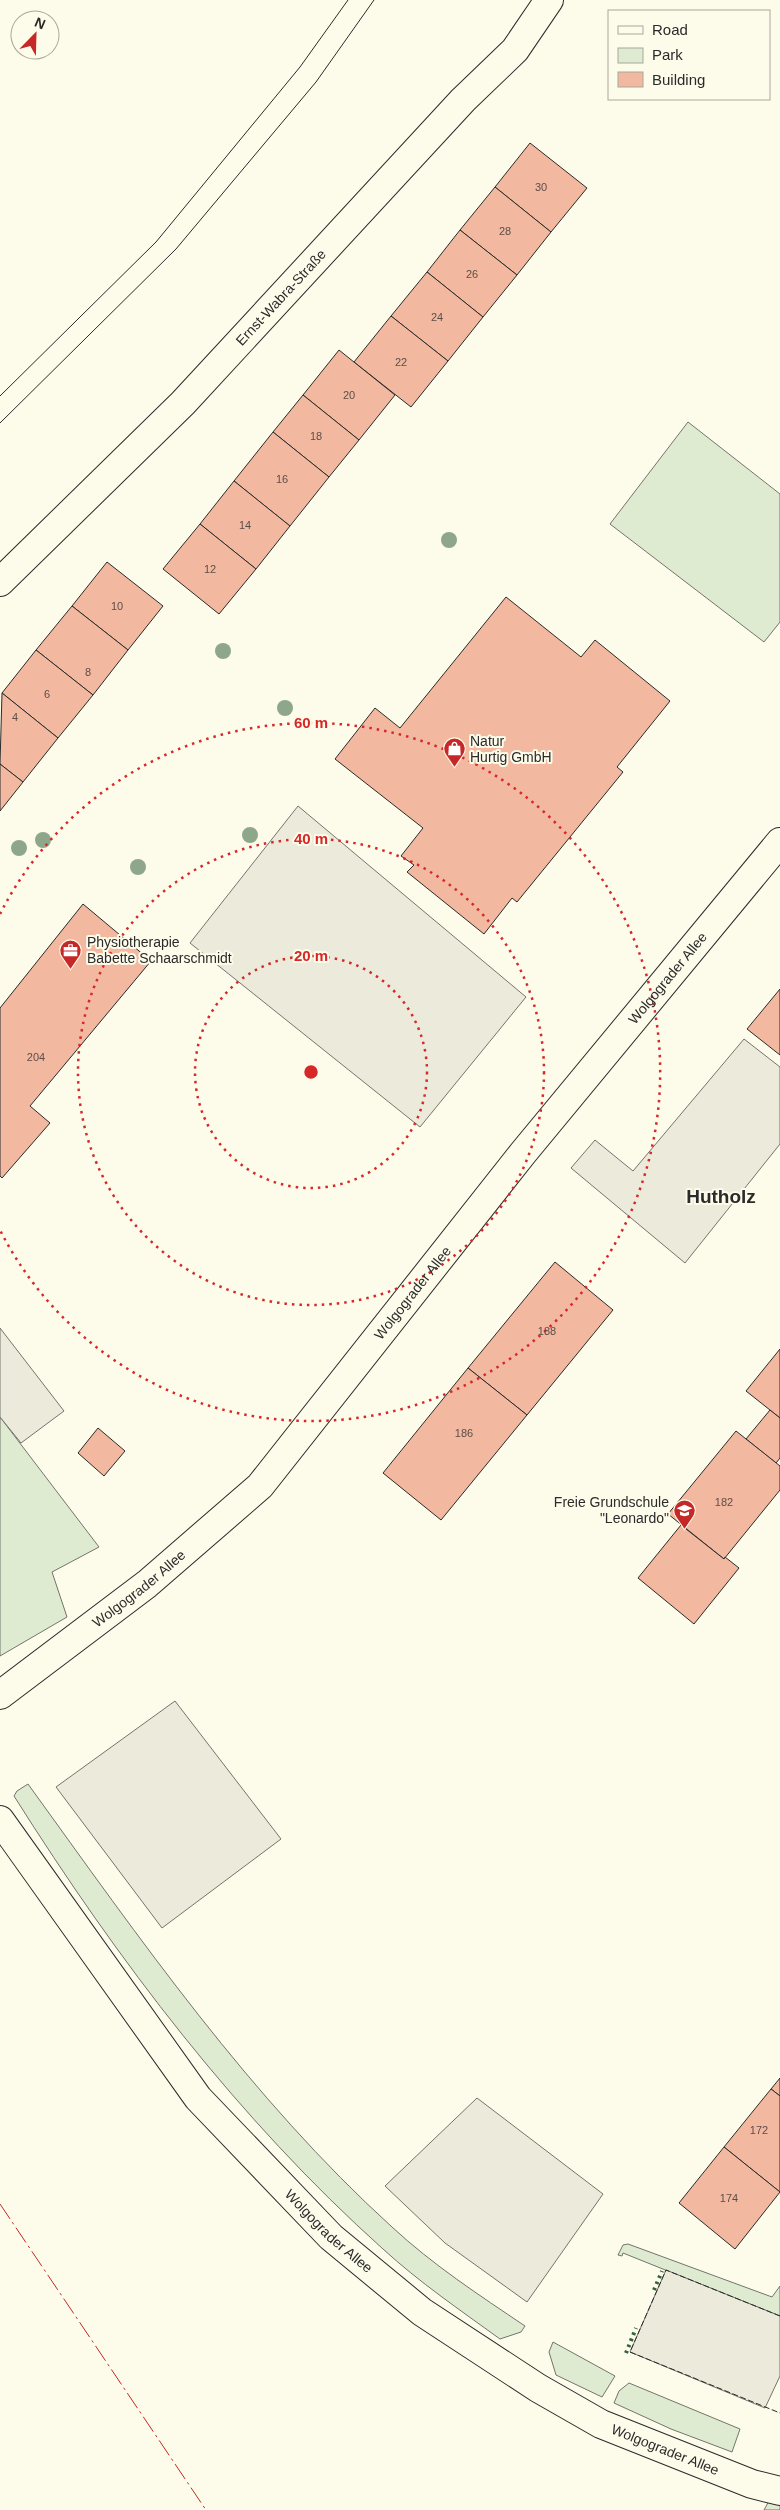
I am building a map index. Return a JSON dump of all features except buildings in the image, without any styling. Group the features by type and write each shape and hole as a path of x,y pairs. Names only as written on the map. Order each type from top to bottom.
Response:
{"street":[{"name":"Ernst-Wabra-Straße","path":"0,582 183,403 464,100 515,50 548,0"},
{"name":"Wolgograder Allee","path":"0,1695 147,1584 260,1486 523,1153 780,842"},
{"name":"Wolgograder Allee","path":"0,1820 198,2098 331,2237 422,2312 538,2388 593,2420 752,2484 780,2491"}],"green space":[{"path":"688,422 780,494 780,622 764,642 610,524"},
{"path":"0,1417 99,1547 52,1572 67,1617 0,1656"},
{"path":"28,1784 155,1958 244,2071 291,2125 340,2177 392,2227 440,2267 525,2326 521,2332 500,2339 425,2284 383,2249 279,2147 183,2036 95,1918 14,1796 17,1791"},
{"path":"628,2244 772,2297 780,2286 780,2316 623,2253 622,2256 618,2255 623,2245"},
{"path":"553,2342 615,2376 602,2397 556,2375 549,2352"},
{"path":"629,2383 740,2429 732,2452 671,2429 614,2403 619,2391"},
{"path":"770,2499 780,2502 780,2510 764,2510"}],"shaded area":[{"path":"298,806 526,997 420,1127 190,943"},
{"path":"744,1039 780,1067 780,1144 685,1263 571,1168 595,1140 633,1171"},
{"path":"0,1328 64,1411 21,1443 0,1417"},
{"path":"175,1701 281,1839 162,1928 56,1787"},
{"path":"477,2098 603,2194 527,2302 445,2243 385,2186"},
{"path":"666,2270 780,2316 780,2376 765,2408 630,2352"}],"tram line":[{"path":"0,396 156,242 300,67 348,0"},
{"path":"0,423 176,249 316,82 374,0"}],"hedge":[{"path":"654,2290 662,2271"},
{"path":"626,2353 636,2328"}],"fence":[{"path":"780,2316 666,2270 630,2352 780,2413"}],"power":[{"path":"0,2204 206,2510"}],"place":[{"name":"Natur Hurtig GmbH","path":"454,768"},
{"name":"Physiotherapie Babette Schaarschmidt","path":"71,969"},
{"name":"Freie Grundschule \"Leonardo\"","path":"685,1529"}],"district":[{"name":"Hutholz","path":"721,1196"}]}
